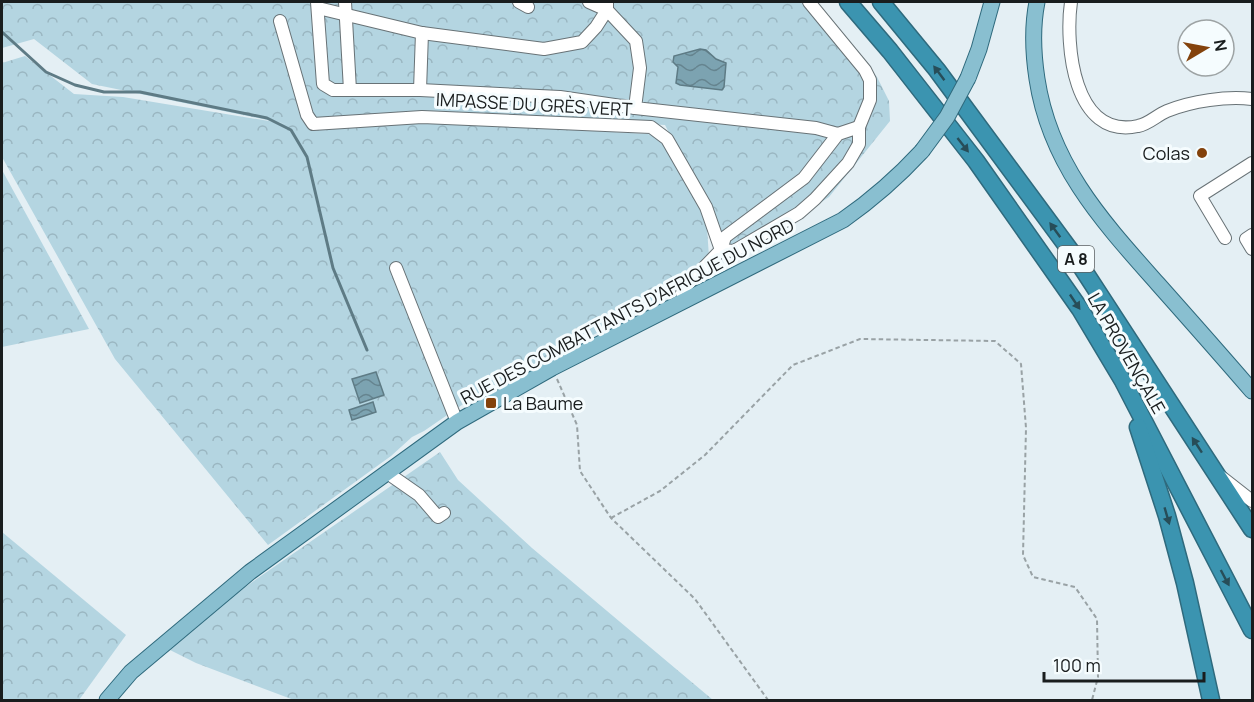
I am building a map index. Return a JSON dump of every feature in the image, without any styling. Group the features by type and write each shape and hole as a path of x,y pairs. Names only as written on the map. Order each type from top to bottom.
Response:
{"highway":[{"name":"LA PROVENÇALE","path":"848,2 923,93 1018,219 1080,309 1123,381 1252,630"},
{"name":"LA PROVENÇALE","path":"881,2 937,70 1075,257 1252,529"},
{"path":"1123,381 1167,516 1185,583 1211,700"}],"main road":[{"name":"RUE DES COMBATTANTS D'AFRIQUE DU NORD","path":"107,700 131,672 250,573 457,422 552,368 843,220 894,181 922,151 948,117 968,78 992,2"},
{"path":"1038,2 1034,48 1040,96 1051,134 1067,168 1094,209 1252,391"}],"street":[{"path":"589,2 607,5 636,41 640,68 635,108"},
{"path":"721,250 734,251 800,213 848,163 859,144 859,127 870,100 870,80 865,70 809,2"},
{"path":"1071,2 1070,42 1081,94 1090,110 1103,120 1122,126 1139,126 1166,111 1193,104 1236,98 1252,99"},
{"path":"607,5 596,27 582,42 544,49 422,33 345,8 318,5 323,84 333,90 420,90 560,97 635,108 816,128 838,134 859,127"},
{"path":"345,8 350,90"},
{"name":"IMPASSE DU GRÈS VERT","path":"280,21 307,115 314,124 422,117 651,128 667,139 706,207 721,250"},
{"path":"420,90 422,33"},
{"path":"686,301 682,293 684,288 721,250 725,237 804,178 838,134"},
{"path":"1225,238 1200,196 1252,163"},
{"path":"1252,235 1246,239 1252,249"},
{"path":"396,268 457,422"},
{"path":"386,472 419,495 438,517 444,513"},
{"path":"1215,473 1252,501"}],"path":[{"path":"611,518 660,490 705,455 793,365 860,339 995,341 1021,364 1026,428 1023,555 1033,577 1075,587 1097,620 1098,677 1092,700"},
{"path":"552,368 577,424 580,471 611,518 695,599 768,700"}],"green space":[{"path":"2,2 813,2 877,77 889,101 890,121 829,197 735,259 665,125 423,112 421,121 648,134 661,139 706,213 709,257 660,291 647,307 475,396 412,437 391,456 268,545 115,359 2,157 2,63 25,56 74,94 123,97 287,124 92,84 34,39 2,48"},
{"path":"2,170 89,329 2,347"},
{"path":"440,452 458,480 532,548 713,700 294,700 196,663 170,650 235,594"},
{"path":"2,532 126,635 79,700 2,700"}],"water":[{"path":"700,49 706,50 716,59 726,63 722,90 676,83 678,67 673,62 674,56"},
{"path":"376,372 384,395 360,403 352,379"},
{"path":"373,402 376,412 352,420 349,410"}],"waterway":[{"path":"2,32 46,72 75,85 104,92 140,92 267,118 291,130 307,157 333,268 367,350"}],"place":[{"name":"Colas","path":"1202,153"},
{"name":"La Baume","path":"491,403"}]}
